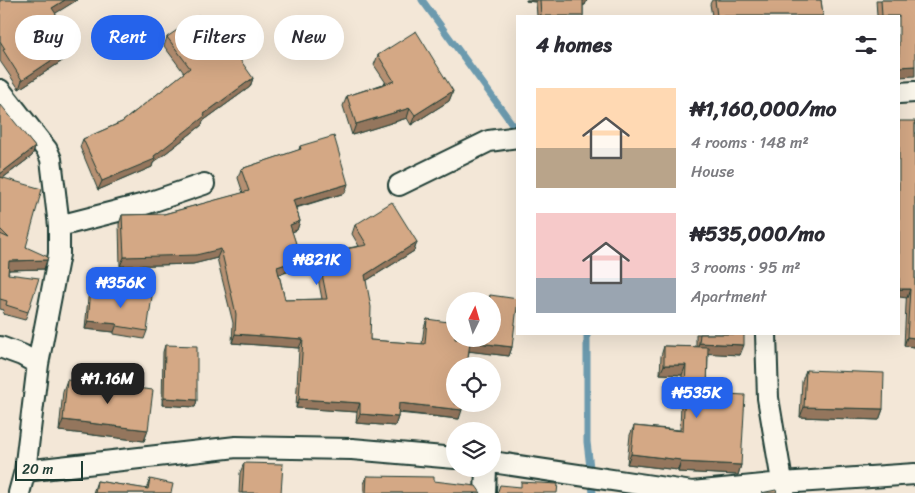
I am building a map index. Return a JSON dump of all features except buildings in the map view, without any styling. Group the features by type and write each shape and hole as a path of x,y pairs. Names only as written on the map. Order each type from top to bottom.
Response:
{"street":[{"path":"0,90 47,150 51,159 59,226 59,254 38,364 25,471 19,493"},
{"path":"900,93 915,92"},
{"path":"399,185 489,141 516,137"},
{"path":"59,226 145,204 204,184"},
{"path":"766,335 768,398 783,488"},
{"path":"0,347 22,355 38,364"},
{"path":"25,471 236,447 352,449 446,457"},
{"path":"501,463 692,492 783,488 915,474"},
{"path":"485,493 486,477"}],"waterway":[{"path":"422,0 516,129"},
{"path":"587,335 587,442 593,493"}]}
